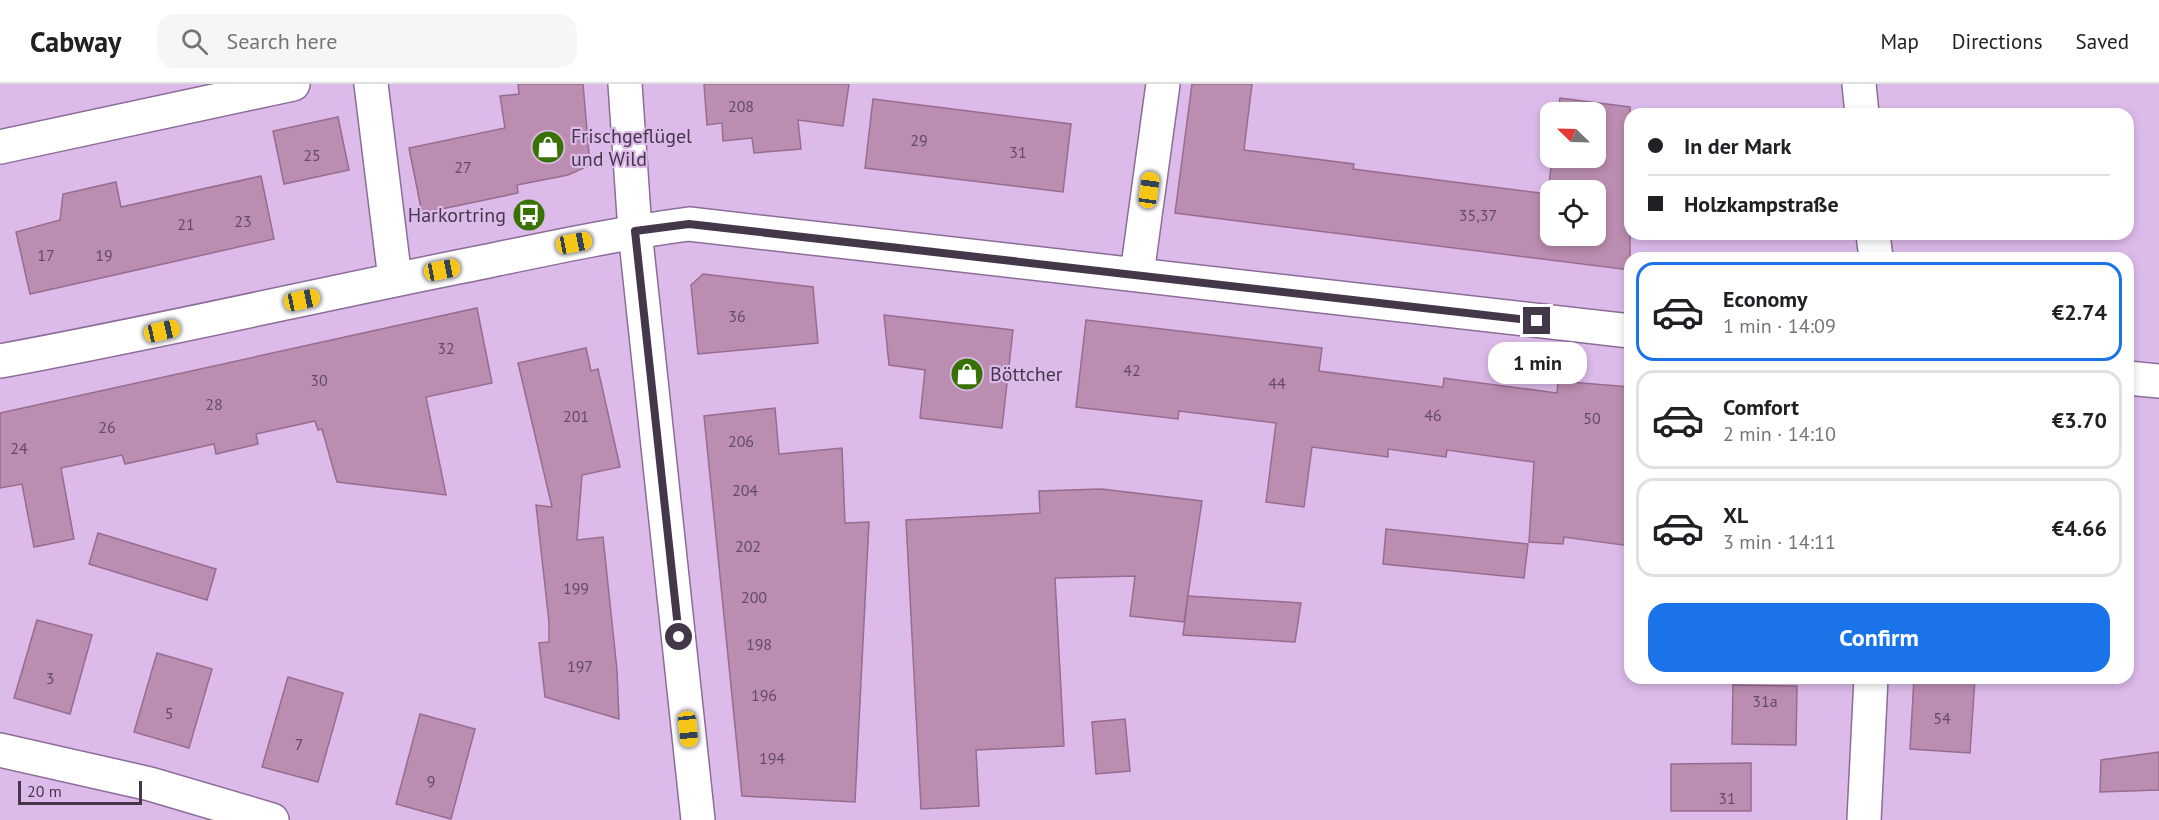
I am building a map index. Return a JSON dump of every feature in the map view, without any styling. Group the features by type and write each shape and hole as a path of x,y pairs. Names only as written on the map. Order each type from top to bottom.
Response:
{"street":[{"path":"0,147 293,84"},
{"path":"371,84 395,279"},
{"path":"625,84 635,231 698,820"},
{"path":"1137,274 1163,84"},
{"path":"1859,84 1861,108"},
{"path":"0,362 138,336 395,279 635,231 689,224 1624,330"},
{"path":"2134,379 2159,381"},
{"path":"1864,820 1871,684"},
{"path":"0,750 150,784 272,820"}],"building":[{"path":"518,84 583,84 590,165 568,175 517,185 518,193 422,213 409,148 505,128 500,96 519,94"},
{"path":"704,84 849,84 843,126 798,120 801,149 754,153 752,138 723,141 722,123 707,125"},
{"path":"1192,84 1252,84 1244,150 1354,164 1353,169 1540,193 1540,246 1606,246 1606,180 1550,180 1551,168 1606,168 1606,104 1630,107 1624,108 1624,240 1630,240 1630,252 1624,252 1624,269 1175,213"},
{"path":"1560,98 1591,102 1559,102"},
{"path":"873,99 1071,124 1063,192 865,168"},
{"path":"338,117 349,170 284,184 273,131"},
{"path":"261,176 274,239 30,294 16,232 60,220 63,194 116,182 121,207"},
{"path":"703,274 813,287 818,343 698,354 691,285"},
{"path":"477,308 492,383 426,397 446,495 337,482 322,429 318,430 315,421 256,434 258,444 216,454 214,444 125,464 122,455 61,468 74,539 34,547 22,484 0,488 0,413"},
{"name":"Böttcher","path":"884,315 1013,330 1002,428 920,418 925,370 889,365"},
{"path":"1086,320 1322,348 1319,371 1443,387 1444,378 1557,393 1558,381 1624,386 1624,545 1564,537 1563,544 1529,542 1534,462 1447,450 1446,457 1388,449 1388,457 1312,447 1304,507 1266,502 1276,423 1179,411 1178,419 1076,407"},
{"path":"586,348 591,371 598,369 620,467 582,475 577,540 603,537 617,670 619,719 545,697 539,643 549,642 549,622 536,505 552,507 518,363"},
{"path":"775,408 779,454 842,448 845,523 869,522 855,802 742,796 704,416"},
{"path":"1101,489 1202,501 1184,622 1130,616 1135,576 1055,578 1064,746 976,750 979,806 921,809 906,520 1040,513 1039,491"},
{"path":"1386,529 1528,544 1524,578 1383,564"},
{"path":"98,533 216,569 207,600 89,564"},
{"path":"1188,596 1301,603 1295,642 1183,635"},
{"path":"37,620 92,635 70,714 14,698"},
{"path":"157,653 212,669 189,748 134,732"},
{"path":"288,677 343,693 318,782 262,767"},
{"path":"1914,684 1975,684 1970,753 1910,749"},
{"path":"1733,685 1797,686 1796,745 1732,744"},
{"path":"420,714 475,729 451,819 396,804"},
{"path":"1125,719 1130,771 1096,774 1092,722"},
{"path":"2159,752 2159,790 2100,792 2101,760"},
{"path":"1751,763 1751,811 1671,811 1671,764"}],"place":[{"name":"Frischgeflügel und Wild","path":"548,147"},
{"name":"Harkortring","path":"529,215"},
{"name":"Böttcher","path":"967,374"}],"route":[{"path":"679,637 635,231 689,224 1537,321"}]}
